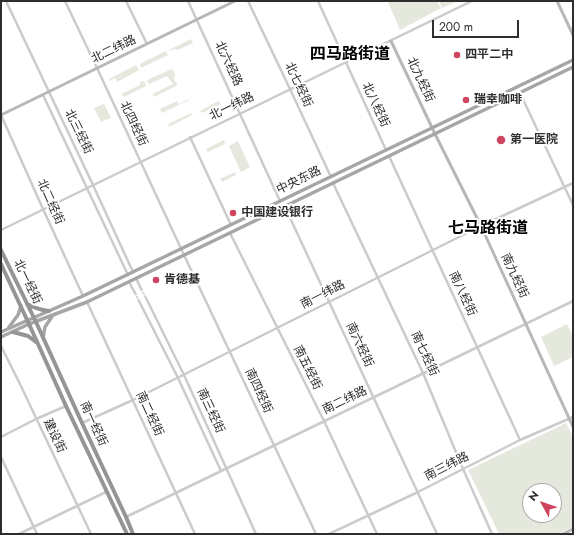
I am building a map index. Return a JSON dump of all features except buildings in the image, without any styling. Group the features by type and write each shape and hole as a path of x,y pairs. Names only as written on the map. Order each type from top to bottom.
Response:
{"highway":[{"name":"北一经街","path":"1,250 36,322"},
{"name":"北一经街","path":"1,264 29,324"},
{"path":"26,303 36,308 49,311"},
{"name":"南一经街","path":"36,322 133,534"},
{"name":"南一经街","path":"29,324 127,534"},
{"path":"13,332 28,336 38,344"}],"main road":[{"name":"中央东路","path":"1,332 83,296 573,60"},
{"name":"中央东路","path":"1,337 29,324 87,302 573,67"},
{"path":"8,328 18,315 21,306"},
{"path":"43,338 45,327 53,315"}],"street":[{"name":"北三经街","path":"6,1 94,185 133,272"},
{"name":"北四经街","path":"65,1 184,255"},
{"path":"126,1 147,44"},
{"name":"北六经路","path":"188,1 280,201"},
{"name":"北二纬路","path":"1,115 235,1"},
{"name":"北七经街","path":"248,1 331,177"},
{"name":"北八经街","path":"318,1 386,150"},
{"name":"北一纬路","path":"1,230 290,88 472,1"},
{"path":"557,1 573,35"},
{"name":"北九经街","path":"391,41 435,134"},
{"path":"520,92 573,205"},
{"path":"43,95 128,274"},
{"name":"北二经街","path":"1,115 83,296"},
{"name":"南九经街","path":"435,134 481,226 571,418 573,427"},
{"path":"190,138 231,225"},
{"name":"南八经街","path":"389,156 520,440"},
{"name":"南七经街","path":"333,183 423,373 492,534"},
{"name":"南一纬路","path":"82,423 178,378 481,226 573,183"},
{"name":"南六经街","path":"284,207 437,534"},
{"name":"南五经街","path":"230,233 324,421 377,534"},
{"name":"南四经街","path":"184,255 316,534"},
{"path":"136,278 142,289"},
{"path":"129,281 135,293"},
{"name":"南三经街","path":"146,298 184,375 256,534"},
{"path":"139,300 178,378 221,471"},
{"name":"南二纬路","path":"126,517 573,301"},
{"name":"南二经街","path":"87,302 195,534"},
{"name":"建设街","path":"1,346 90,534"},
{"path":"1,437 66,406"},
{"name":"南三纬路","path":"329,534 418,492 520,440 571,418"},
{"path":"1,457 37,534"},
{"path":"19,534 107,491"},
{"path":"563,534 573,529"}],"shaded area":[{"path":"437,1 441,8 400,30 388,2"},
{"path":"439,1 458,1 442,8"},
{"path":"191,39 193,43 178,50 176,49 169,51 169,50"},
{"path":"166,51 168,55 141,68 140,64"},
{"path":"136,65 139,70 117,82 115,78 110,81 109,79"},
{"path":"172,69 175,74 174,80 178,85 154,97 153,94 173,84 167,76 149,84 147,81"},
{"path":"144,81 146,86 124,97 121,94 140,85 140,82"},
{"path":"188,99 189,100 162,113 160,109 177,101 179,104"},
{"path":"218,101 221,104 202,113 200,111"},
{"path":"104,104 111,118 101,122 94,108"},
{"path":"191,113 192,115 169,127 168,124"},
{"path":"224,140 225,144 208,152 206,149"},
{"path":"238,141 250,167 241,172 229,146"},
{"path":"235,172 236,175 222,182 220,179"},
{"path":"567,324 573,336 573,357 554,366 541,337"},
{"path":"566,423 573,437 573,527 558,534 499,534 468,470"}],"tunnel":[{"path":"141,289 146,298"},
{"path":"135,293 139,301"}],"place":[{"name":"四平二中","path":"457,55"},
{"name":"瑞幸咖啡","path":"466,100"},
{"name":"第一医院","path":"501,140"},
{"name":"中国建设银行","path":"233,213"},
{"name":"肯德基","path":"156,280"}],"district":[{"name":"四马路街道","path":"350,55"},
{"name":"七马路街道","path":"488,229"}]}
